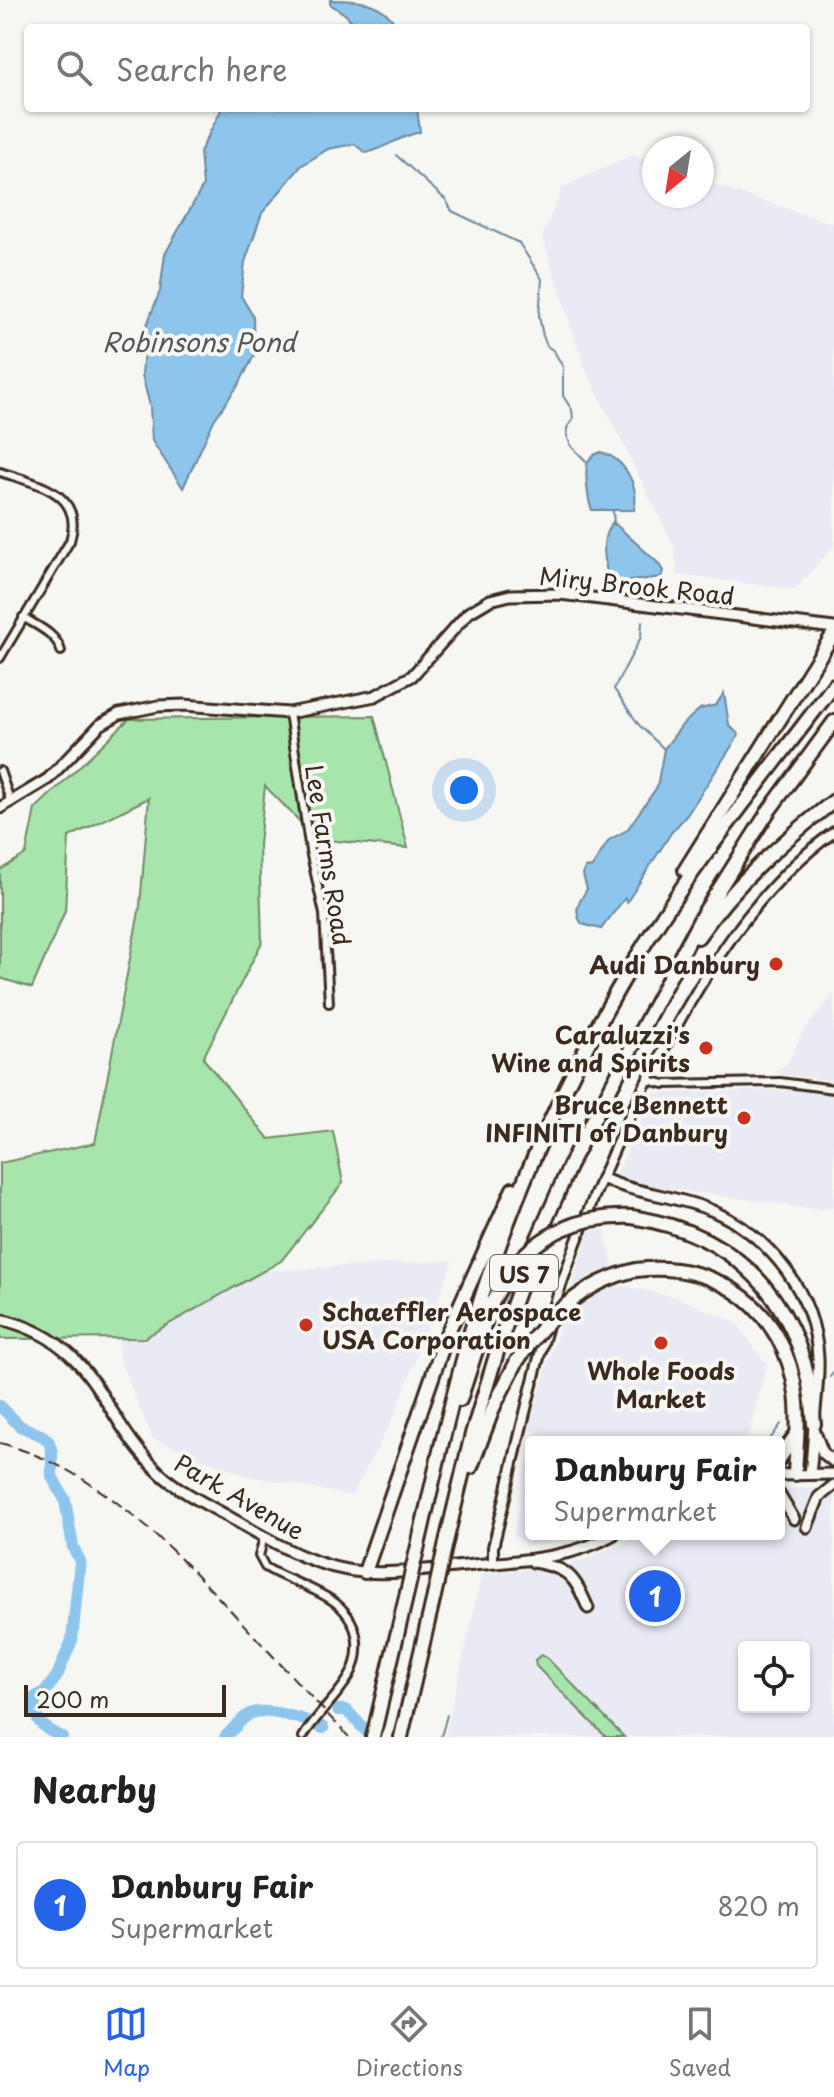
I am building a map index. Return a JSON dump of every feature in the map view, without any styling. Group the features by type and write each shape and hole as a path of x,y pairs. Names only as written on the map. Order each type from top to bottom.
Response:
{"highway":[{"path":"626,975 667,899 834,630"},
{"name":"US 7","path":"373,1737 458,1377 485,1285 528,1172 579,1062 626,975 707,851 834,685"},
{"name":"US 7","path":"401,1737 479,1410 521,1281 574,1156 671,970 727,874 834,722"},
{"path":"643,1025 716,912 774,851 834,801"},
{"path":"365,1572 454,1316 543,1127 579,1062"},
{"path":"420,1537 495,1295 509,1271 540,1241 564,1227 603,1217 632,1217 668,1224 708,1240 743,1264 766,1287 785,1315 800,1346 811,1393 814,1424"},
{"path":"447,1538 484,1431 517,1361 544,1324 576,1296 600,1282 636,1270 680,1269 710,1278 738,1293 761,1313 779,1338 797,1395 795,1474"},
{"path":"785,1451 796,1435"}],"main road":[{"name":"Miry Brook Road","path":"0,808 48,779 100,725 119,714 158,706 184,705 289,713 375,696 395,688 430,660 468,613 490,600 530,592 834,630"},
{"path":"602,1178 625,1188 712,1211 747,1231 775,1256 798,1288 813,1323 818,1359 810,1474"},
{"name":"Park Avenue","path":"0,1319 32,1329 70,1354 89,1373 128,1435 163,1476 196,1499 264,1537 323,1564 365,1572 429,1569 571,1552 600,1540"},
{"path":"814,1424 823,1453 834,1462"},
{"path":"785,1475 834,1474"},
{"path":"807,1527 819,1497 834,1485"},
{"path":"785,1504 794,1519"},
{"path":"521,1560 547,1564 568,1573 576,1582 588,1608"}],"street":[{"path":"0,472 56,493 68,505 74,529 70,541 0,658"},
{"path":"23,617 54,637 61,651"},
{"name":"Lee Farms Road","path":"289,713 310,851 324,914 329,1003"},
{"path":"0,771 11,803"},
{"path":"493,1563 493,1547 547,1332 579,1233 602,1178 648,1080 697,990 748,916 786,873 834,832"},
{"path":"648,1080 671,1084 791,1083 834,1089"},
{"path":"264,1537 259,1556 265,1567 335,1602 348,1616 356,1636 356,1657 350,1676 305,1735"}],"shaded area":[{"path":"632,155 642,159 642,208 714,208 714,185 834,224 834,546 795,589 677,575 675,548 584,366 542,236 563,187"},
{"path":"834,994 834,1081 773,1073 788,1062 804,1030"},
{"path":"795,1090 834,1095 834,1207 822,1210 630,1183 616,1176 653,1093"},
{"path":"604,1229 618,1285 676,1297 737,1323 767,1365 748,1436 535,1436 536,1432 528,1429 589,1230"},
{"path":"123,1246 197,1275 453,1260 395,1414 352,1496 245,1475 153,1439 118,1357"},
{"path":"525,1471 525,1540 551,1540 549,1543 526,1545 514,1535"},
{"path":"834,1488 834,1737 445,1737 482,1574 571,1564 630,1540 785,1540 785,1489"}],"green space":[{"path":"374,716 408,848 317,839 265,786 259,845 262,942 203,1058 269,1139 333,1131 343,1183 281,1261 144,1338 0,1339 0,1163 95,1143 140,906 149,798 69,837 65,911 32,988 0,978 0,870 26,854 35,809 129,719"},
{"path":"541,1655 624,1737 606,1737 536,1666 535,1660"}],"water":[{"path":"330,0 359,1 385,12 394,24 354,24 330,4"},
{"name":"Robinsons Pond","path":"220,112 418,112 420,132 366,153 354,144 328,149 301,166 262,213 245,262 241,296 253,316 254,356 214,420 183,488 152,441 150,406 142,375 145,330 160,291 165,254 203,186 200,152"},
{"path":"601,452 617,461 629,475 635,492 634,510 592,510 587,488 587,465 592,457"},
{"path":"613,522 658,563 663,571 661,577 608,584 604,544"},
{"path":"724,693 729,725 739,735 627,902 625,898 601,929 582,924 577,910 587,889 583,875 585,868 592,867 609,840 627,830 657,787 664,749 683,724 700,709 716,705"}],"waterway":[{"path":"396,155 446,200 452,211 519,243 542,279 539,316 543,336 563,367 563,396 572,410 573,419 567,428 567,436 571,446 587,462"},
{"path":"613,511 614,525"},
{"path":"642,621 641,637 614,689 639,725 664,749"},
{"path":"830,1377 834,1372"},
{"path":"0,1406 20,1426 49,1442 52,1476 65,1500 73,1547 80,1561 72,1640 57,1676 45,1692 35,1697 37,1718 62,1737"},
{"path":"772,1436 781,1424"},
{"path":"338,1710 346,1710 372,1737"},
{"path":"225,1737 245,1717 255,1712 286,1715 323,1728"},
{"path":"441,1737 447,1715"}],"railway":[{"path":"0,1443 68,1471 128,1511 208,1586 349,1737"}],"place":[{"name":"Audi Danbury","path":"776,964"},
{"name":"Caraluzzi's Wine and Spirits","path":"706,1048"},
{"name":"Bruce Bennett INFINITI of Danbury","path":"744,1118"},
{"name":"Schaeffler Aerospace USA Corporation","path":"306,1325"},
{"name":"Whole Foods Market","path":"661,1343"},
{"name":"Danbury Fair","path":"655,1596"}]}
